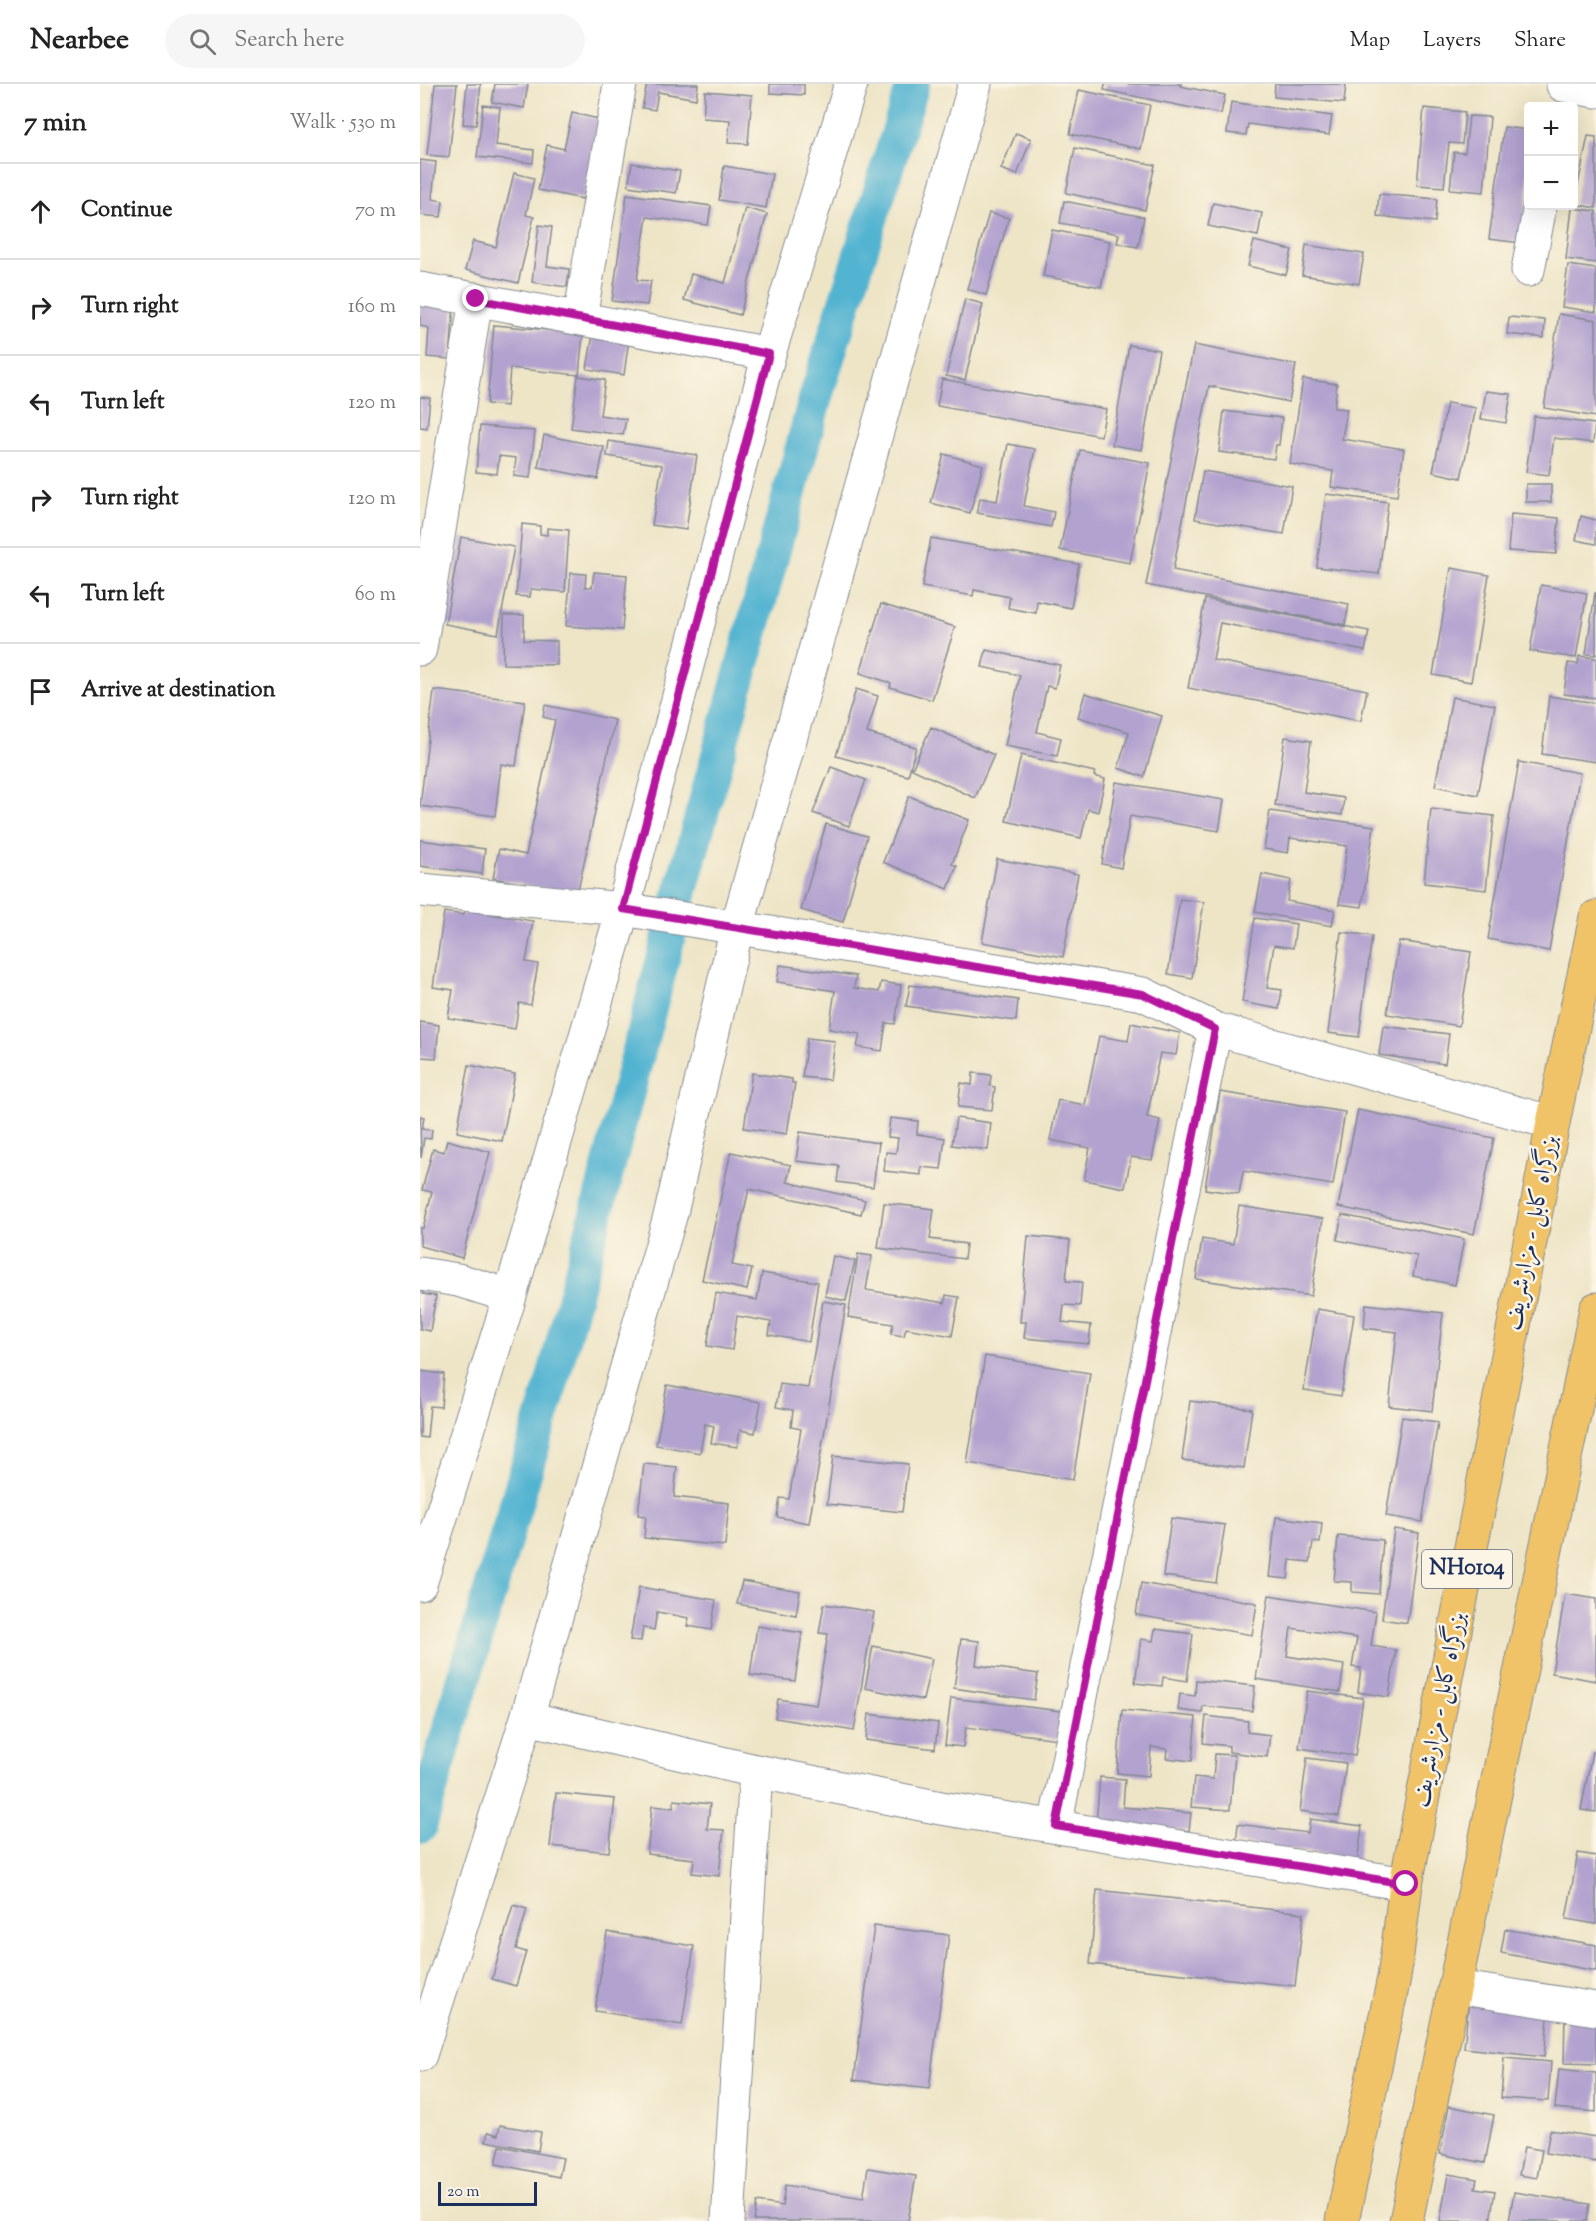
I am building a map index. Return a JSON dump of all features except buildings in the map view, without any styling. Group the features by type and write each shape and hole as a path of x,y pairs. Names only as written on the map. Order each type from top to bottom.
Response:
{"highway":[{"name":"بزرگراه کابل - مزارشریف","path":"1342,2221 1394,1978 1406,1884 1553,1123 1586,1011 1596,917"},
{"name":"NH0104","path":"1406,2221 1595,1318"}],"street":[{"path":"580,318 620,84"},
{"path":"420,1584 510,1296 623,909 769,354 851,84"},
{"path":"420,2055 527,1718 671,1213 737,927 975,84"},
{"path":"1562,92 1596,91"},
{"path":"1528,270 1539,210"},
{"path":"420,289 769,354"},
{"path":"420,650 476,299"},
{"path":"420,890 623,909 1143,994 1215,1029 1553,1123"},
{"path":"1056,1826 1215,1029"},
{"path":"420,1274 458,1280 510,1296"},
{"path":"527,1718 756,1771 941,1808 1406,1884"},
{"path":"728,2221 756,1771"},
{"path":"1456,1987 1596,2009"}],"waterway":[{"path":"420,1827 551,1386 681,890 816,396 913,84"}],"route":[{"path":"476,299 769,354 623,909 1143,994 1215,1029 1056,1826 1406,1884"}]}
